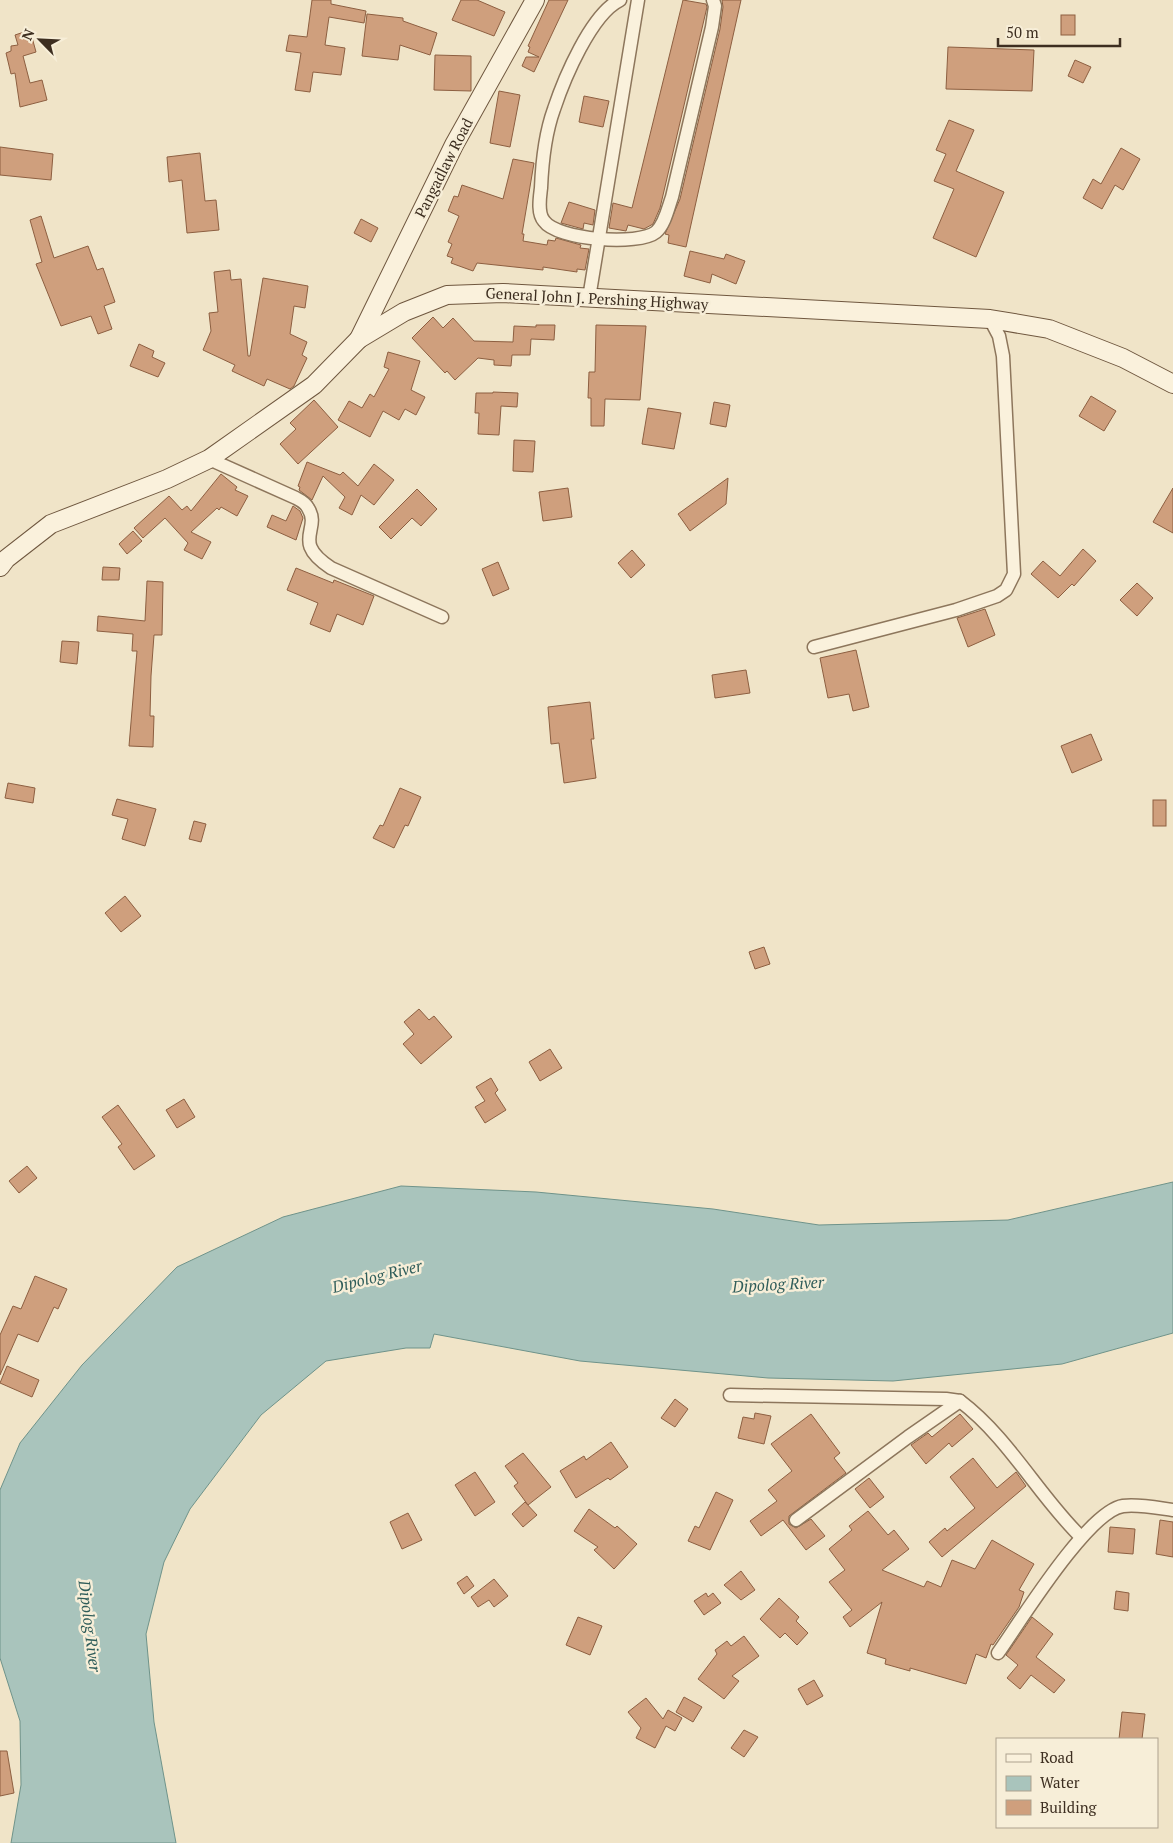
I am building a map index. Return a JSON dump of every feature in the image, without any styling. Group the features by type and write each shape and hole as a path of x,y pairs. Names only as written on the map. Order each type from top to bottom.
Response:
{"main road":[{"name":"Pangadlaw Road","path":"359,339 454,145 535,0"},
{"name":"General John J. Pershing Highway","path":"0,567 6,558 51,524 167,479 209,460 314,385 359,339 404,312 446,295 503,292 990,319 1048,329 1123,358 1173,384"}],"street":[{"path":"620,0 613,4 594,26 571,70 554,110 542,176 540,205 543,221 554,230 569,235 598,238 642,238 656,232 665,217 672,197 712,27 715,6 713,0"},
{"path":"588,298 638,0"},
{"path":"814,647 956,610 997,596 1006,590 1012,581 1014,574 1003,356 999,336 990,319"},
{"path":"209,460 296,498 308,506 312,516 309,533 310,548 317,559 324,564 442,617"},
{"path":"730,1395 946,1399 960,1401 986,1423 1063,1519 1081,1537"},
{"path":"796,1520 960,1401"},
{"path":"998,1653 1081,1537 1099,1519 1122,1506 1173,1510"}],"water":[{"name":"Dipolog River","path":"1173,1182 1173,1333 1062,1364 893,1381 768,1378 580,1361 434,1334 430,1348 406,1348 326,1361 261,1415 190,1509 164,1562 146,1634 154,1722 176,1843 11,1843 21,1785 20,1721 0,1658 0,1490 20,1443 82,1365 177,1267 283,1217 401,1186 536,1192 713,1209 819,1225 1008,1220"}],"building":[{"path":"312,0 331,0 331,4 366,11 364,23 329,17 325,45 345,48 341,75 313,72 310,92 295,90 301,53 286,51 289,35 307,37"},
{"path":"461,0 477,0 505,12 494,36 452,20"},
{"path":"549,0 568,0 534,72 522,66 526,57 539,57 528,52 530,47 528,46"},
{"path":"683,0 706,4 707,7 660,208 653,224 644,229 628,225 626,231 609,228 613,203 632,208"},
{"path":"722,0 741,0 686,247 668,243 669,235 665,234 680,199 720,29"},
{"path":"367,14 403,18 403,21 437,33 430,55 400,45 398,60 362,56"},
{"path":"1061,15 1075,15 1075,35 1061,35"},
{"path":"30,30 36,52 23,56 30,83 42,80 47,100 20,107 15,73 11,74 6,53 11,51 11,46 18,45 15,35"},
{"path":"948,47 1034,50 1032,91 946,89"},
{"path":"435,55 471,56 471,91 434,90"},
{"path":"1075,60 1091,67 1083,83 1068,76"},
{"path":"499,91 520,95 510,147 490,143"},
{"path":"584,96 609,101 603,127 579,122"},
{"path":"949,120 974,130 956,171 1004,192 976,257 933,238 954,189 934,181 946,154 936,150"},
{"path":"0,147 53,154 51,180 0,175"},
{"path":"1121,148 1140,159 1123,190 1115,185 1102,209 1083,198 1093,179 1101,184"},
{"path":"200,153 205,201 216,200 219,230 187,233 182,180 169,182 167,157"},
{"path":"513,159 534,163 522,234 524,234 523,241 547,245 548,240 555,241 556,238 581,245 580,248 589,249 585,270 577,269 577,272 543,267 543,270 477,263 473,271 451,263 453,258 447,256 452,244 448,242 459,216 448,211 454,196 458,197 462,185 503,199"},
{"path":"569,202 595,210 593,225 584,223 583,229 561,223"},
{"path":"41,216 54,258 88,246 97,270 103,268 115,302 104,306 112,329 98,334 91,316 61,326 36,264 42,262 30,220"},
{"path":"361,219 378,228 371,242 354,233"},
{"path":"690,251 724,259 726,254 745,261 736,284 712,274 710,283 684,276"},
{"path":"230,270 231,280 241,279 248,356 250,356 263,278 308,286 305,308 294,306 290,334 307,342 302,355 307,358 294,386 290,389 267,379 264,386 232,371 235,365 203,350 211,331 209,313 218,312 214,272"},
{"path":"433,317 443,328 453,318 474,341 513,342 514,326 536,327 536,325 555,325 554,340 531,339 530,355 512,355 511,366 494,365 494,360 478,358 455,380 447,371 445,373 412,338"},
{"path":"596,325 646,326 640,400 605,399 604,426 591,426 591,398 588,398 589,372 595,372"},
{"path":"139,344 154,351 152,357 165,363 158,377 130,366"},
{"path":"388,352 420,361 411,390 425,397 416,415 405,409 399,420 383,411 370,437 338,420 349,401 362,408 370,394 374,397 389,369 384,367"},
{"path":"476,393 518,393 517,407 501,406 499,435 478,434 479,413 475,413"},
{"path":"1091,396 1116,411 1104,431 1079,416"},
{"path":"314,400 338,427 298,464 280,444 296,429 290,423"},
{"path":"714,402 730,405 726,427 710,424"},
{"path":"648,408 681,413 674,449 642,444"},
{"path":"514,440 535,441 533,472 513,471"},
{"path":"307,462 340,475 343,472 358,486 374,464 394,480 374,505 361,495 352,515 339,508 345,497 323,476 312,500 299,490 300,487 298,486"},
{"path":"221,474 237,487 235,490 248,496 237,516 221,507 219,510 217,508 191,532 211,542 202,559 184,550 188,543 165,518 143,538 134,528 169,496 182,510 187,506 191,511"},
{"path":"728,478 726,504 690,531 678,514"},
{"path":"568,488 572,517 543,521 539,492"},
{"path":"1173,488 1173,533 1153,522"},
{"path":"417,489 437,509 421,526 412,518 391,539 379,527"},
{"path":"293,506 300,511 303,518 296,540 267,527 272,515 286,521"},
{"path":"133,531 142,541 127,554 119,544"},
{"path":"1083,549 1096,561 1074,586 1072,584 1058,598 1031,574 1043,561 1060,576"},
{"path":"632,550 645,565 631,578 618,563"},
{"path":"498,562 509,589 493,596 482,569"},
{"path":"103,567 120,568 119,580 102,580"},
{"path":"296,568 333,583 334,580 374,596 363,625 337,614 330,632 310,624 318,603 287,590"},
{"path":"147,581 163,582 162,635 154,635 151,676 150,716 154,716 153,747 129,746 137,651 132,651 133,634 97,631 98,616 145,621"},
{"path":"1137,583 1153,598 1137,616 1120,600"},
{"path":"985,609 995,635 968,647 957,618"},
{"path":"62,641 79,642 77,664 60,662"},
{"path":"856,650 869,707 853,711 849,694 828,698 820,658"},
{"path":"746,670 750,693 715,698 712,675"},
{"path":"590,702 594,739 591,739 596,778 564,783 559,743 551,744 548,707"},
{"path":"1091,734 1102,760 1072,773 1061,746"},
{"path":"8,783 35,788 33,803 5,798"},
{"path":"400,788 421,797 408,826 405,825 394,848 373,838 380,825 383,826"},
{"path":"117,799 156,809 145,846 122,839 128,819 112,815"},
{"path":"1153,800 1166,800 1166,826 1153,826"},
{"path":"194,821 206,824 201,842 189,839"},
{"path":"125,896 141,916 121,932 105,913"},
{"path":"764,947 770,964 755,969 749,952"},
{"path":"419,1009 429,1020 434,1016 452,1037 421,1064 403,1044 414,1034 404,1022"},
{"path":"550,1049 562,1068 540,1081 529,1062"},
{"path":"491,1078 498,1090 495,1093 506,1110 485,1123 475,1107 485,1101 476,1087"},
{"path":"184,1099 195,1117 177,1128 166,1110"},
{"path":"118,1105 155,1156 134,1170 118,1147 122,1144 102,1117"},
{"path":"27,1166 37,1178 19,1193 9,1181"},
{"path":"35,1276 67,1289 58,1309 54,1307 38,1342 18,1334 0,1375 0,1335 13,1306 21,1309"},
{"path":"7,1366 39,1380 32,1397 0,1383"},
{"path":"675,1399 688,1409 675,1427 661,1418"},
{"path":"755,1413 771,1416 764,1444 738,1438 743,1417 754,1419"},
{"path":"811,1414 840,1453 834,1458 846,1473 789,1516 789,1524 796,1528 811,1519 825,1536 806,1550 783,1520 761,1536 750,1521 777,1501 768,1490 792,1471 771,1444"},
{"path":"960,1414 973,1429 952,1447 949,1443 926,1464 911,1445 928,1433 932,1437"},
{"path":"611,1442 628,1467 610,1480 608,1478 576,1498 560,1471 584,1456 586,1460"},
{"path":"523,1453 551,1487 528,1505 514,1486 518,1483 505,1466"},
{"path":"973,1458 997,1488 1016,1472 1026,1486 942,1557 929,1542 945,1528 947,1531 975,1508 950,1477"},
{"path":"475,1472 495,1502 475,1516 455,1485"},
{"path":"869,1478 884,1497 870,1508 855,1489"},
{"path":"716,1492 733,1500 710,1550 688,1541 695,1526 699,1528"},
{"path":"525,1502 537,1515 523,1527 512,1514"},
{"path":"589,1509 615,1528 617,1526 637,1544 614,1569 594,1550 598,1547 574,1531"},
{"path":"868,1511 888,1535 894,1530 909,1549 882,1570 924,1587 927,1581 941,1587 952,1560 975,1569 992,1540 1034,1564 1019,1590 1024,1592 1019,1607 993,1645 991,1644 986,1658 976,1654 966,1684 910,1668 910,1671 885,1664 886,1659 867,1653 882,1602 850,1627 843,1617 852,1610 829,1582 845,1570 829,1549 852,1530 849,1526"},
{"path":"408,1513 422,1540 402,1549 390,1522"},
{"path":"1160,1520 1173,1522 1173,1557 1156,1554"},
{"path":"1110,1527 1135,1529 1133,1554 1108,1552"},
{"path":"741,1571 755,1590 741,1600 724,1585"},
{"path":"467,1576 474,1586 464,1594 457,1583"},
{"path":"494,1579 508,1596 494,1607 489,1600 478,1607 471,1597"},
{"path":"1116,1591 1129,1593 1128,1611 1114,1609"},
{"path":"706,1593 708,1597 713,1593 721,1603 704,1615 694,1601"},
{"path":"779,1598 799,1617 796,1621 808,1633 797,1645 785,1633 780,1638 760,1619"},
{"path":"578,1617 602,1626 590,1655 566,1645"},
{"path":"1032,1617 1053,1634 1036,1657 1065,1680 1054,1693 1031,1675 1020,1689 1007,1678 1018,1665 1006,1655"},
{"path":"744,1636 759,1656 732,1676 739,1681 724,1699 698,1679 717,1654 715,1650 727,1641 731,1646"},
{"path":"814,1680 823,1696 807,1705 798,1689"},
{"path":"684,1697 702,1707 693,1722 676,1712"},
{"path":"646,1698 663,1719 668,1710 682,1718 675,1731 666,1726 655,1748 636,1738 641,1728 628,1712"},
{"path":"1122,1712 1145,1714 1142,1738 1119,1738"},
{"path":"744,1730 758,1737 744,1757 731,1748"},
{"path":"0,1751 7,1751 14,1793 0,1796"}]}
